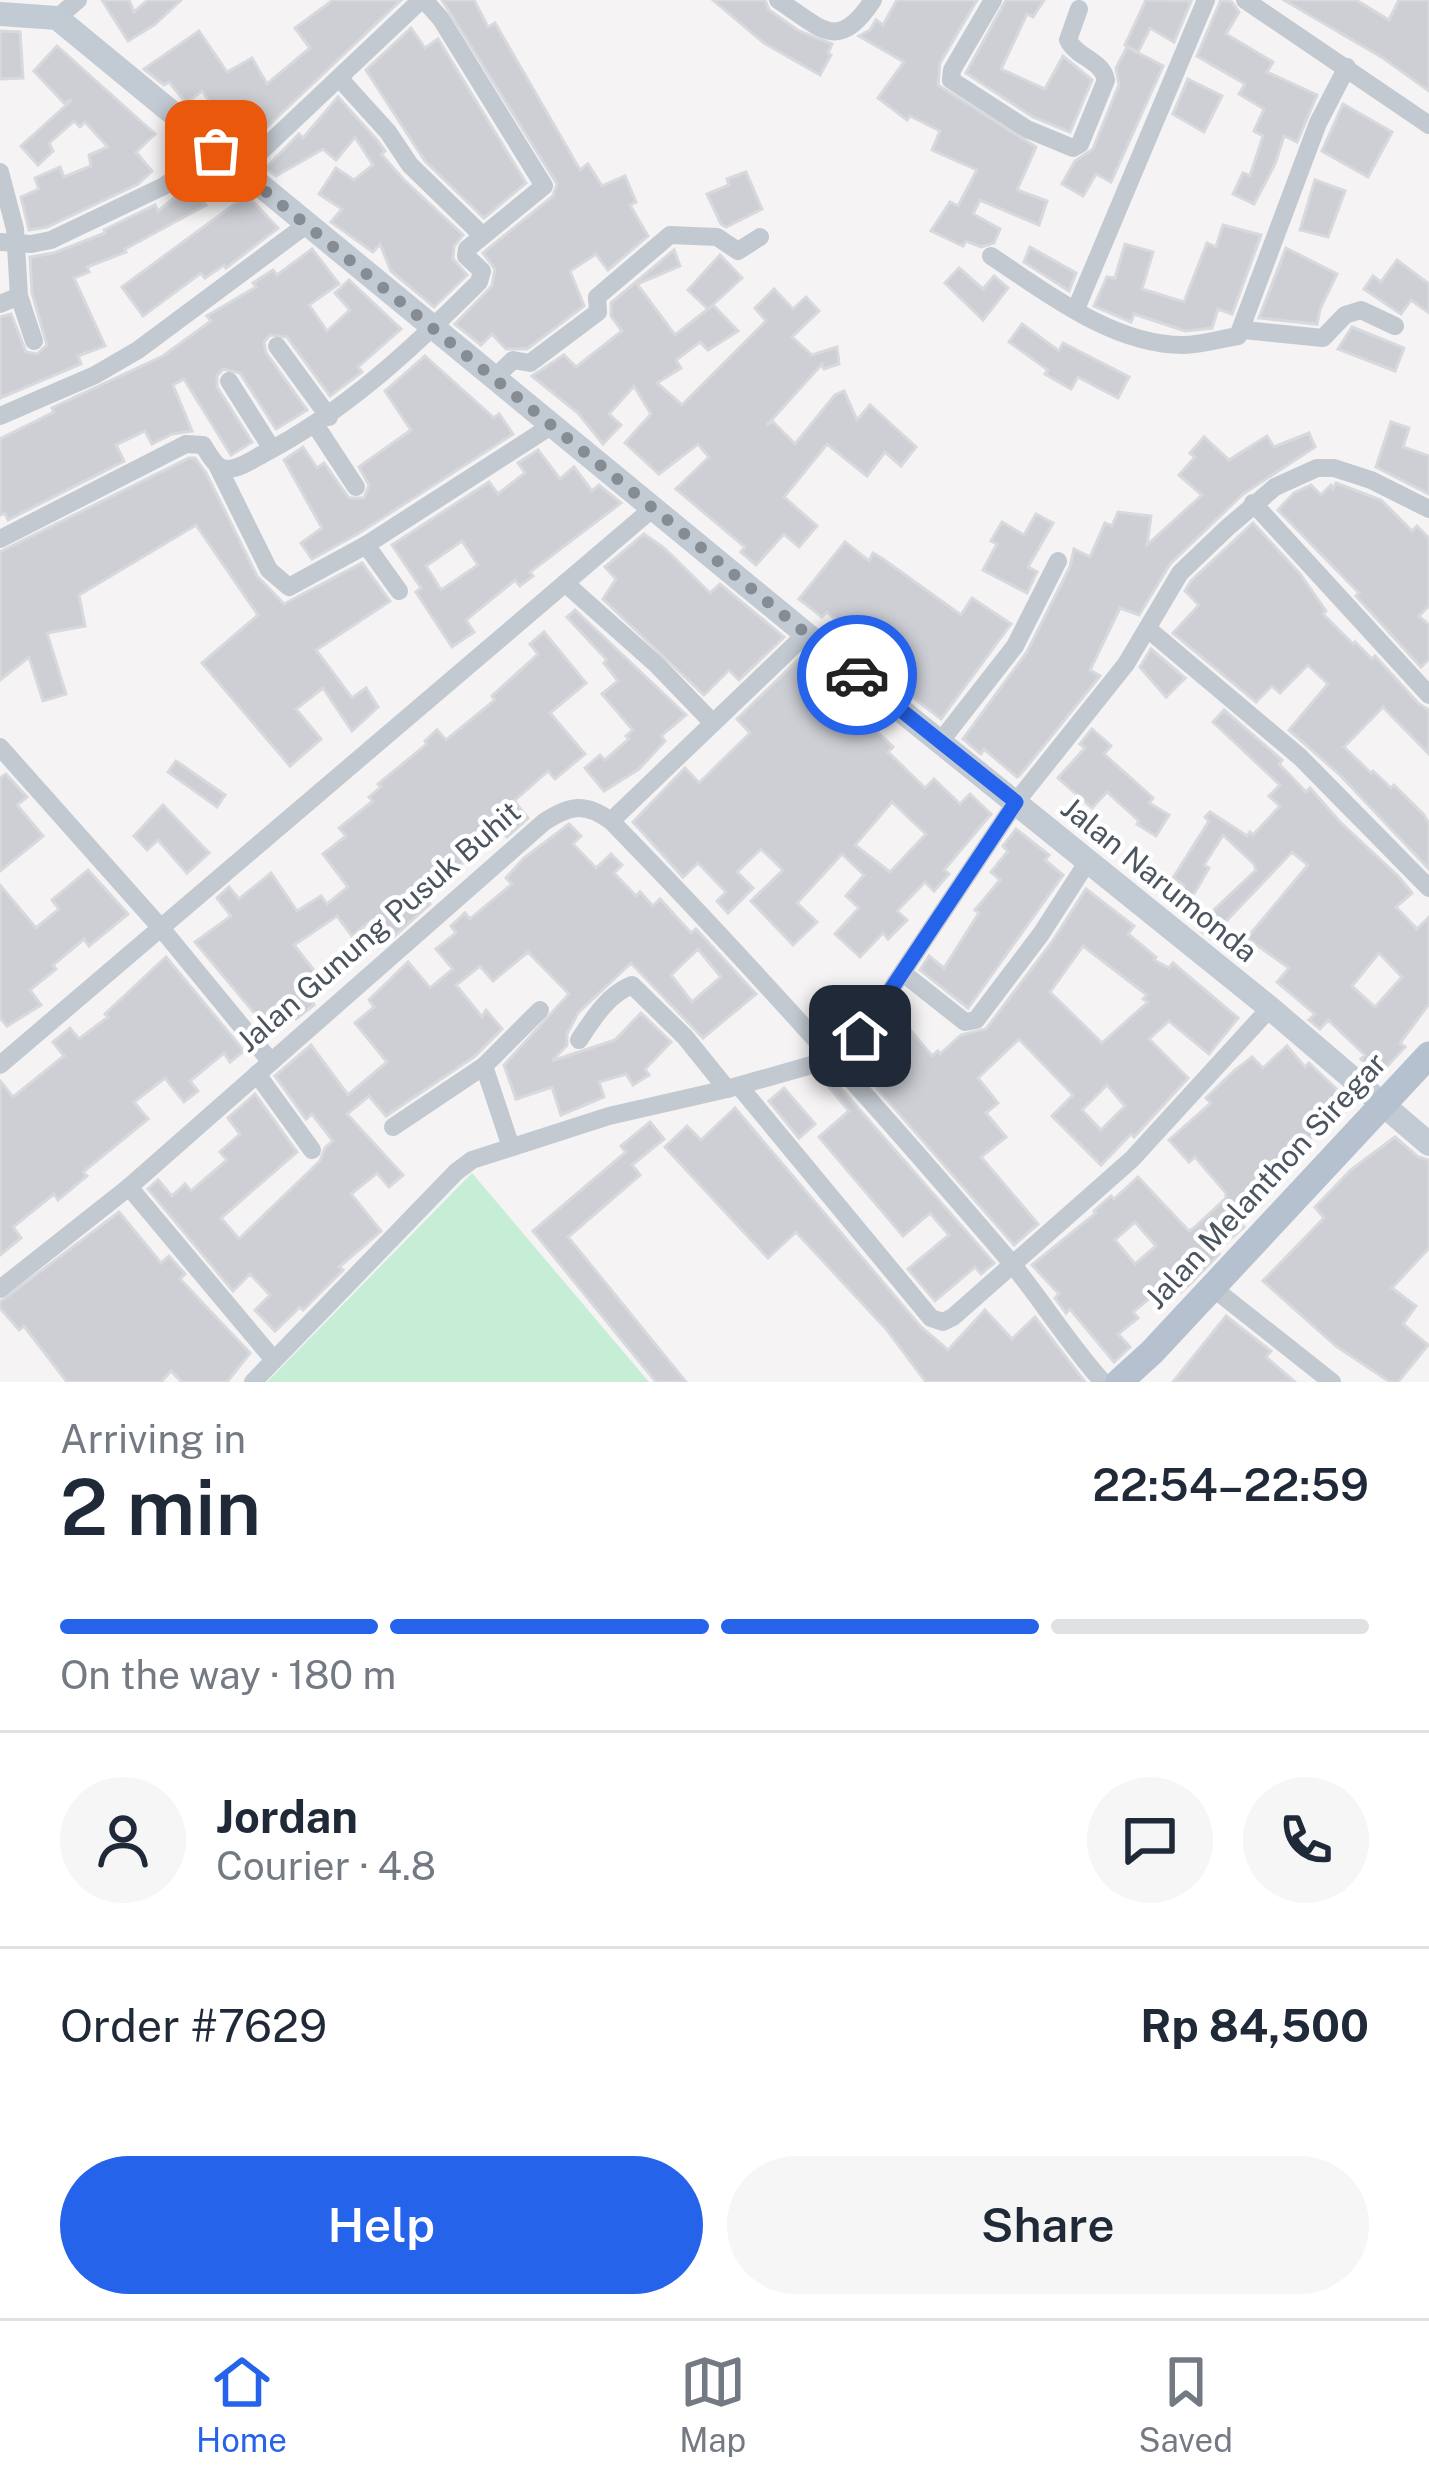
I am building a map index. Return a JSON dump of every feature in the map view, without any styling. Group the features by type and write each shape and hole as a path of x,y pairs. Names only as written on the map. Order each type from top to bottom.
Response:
{"main road":[{"name":"Jalan Melanthon Siregar","path":"1119,1382 1429,1055"},
{"path":"1146,1382 1152,1352"}],"street":[{"path":"0,14 57,17 78,0"},
{"path":"218,466 235,468 323,421 432,328 479,282 482,271 465,254 544,186 441,19 423,0 240,171"},
{"path":"778,0 832,33 843,33 852,29 873,0"},
{"path":"993,0 952,70 952,80 1027,129 1073,148 1080,144 1106,80 1103,69 1068,40 1079,9"},
{"path":"1076,309 1206,0"},
{"path":"1246,0 1426,117"},
{"name":"Jalan Narumonda","path":"57,17 1429,1144"},
{"path":"991,256 1076,309 1145,341 1185,345 1238,336 1318,124 1347,67"},
{"path":"340,79 388,132 410,165 484,236"},
{"path":"8,242 51,240 164,186 216,151"},
{"path":"0,172 9,300 34,341"},
{"path":"0,416 95,375 138,350 306,225"},
{"path":"494,378 513,360 530,363 598,312 597,297 665,238 710,236 738,251 760,237"},
{"path":"1244,330 1324,338 1346,314 1361,310 1395,326"},
{"path":"278,346 356,487"},
{"path":"230,381 272,449"},
{"path":"0,539 186,444 203,445 269,570 289,587 366,545 551,426"},
{"path":"253,1382 472,1160 609,1116 836,1058 860,1036 1016,802 1126,664 1180,573 1253,503 1302,472 1334,468 1371,480 1429,509"},
{"path":"1253,503 1429,695"},
{"path":"3,1056 161,928 652,509"},
{"path":"366,545 399,591"},
{"path":"940,742 1015,646 1058,561"},
{"path":"565,583 656,664 713,723"},
{"path":"1148,629 1300,757 1429,888"},
{"path":"806,634 611,821 836,1058 1013,1264 1048,1308 1070,1346 1103,1382"},
{"path":"0,747 161,928 264,1068 312,1150"},
{"name":"Jalan Gunung Pusuk Buhit","path":"0,1289 129,1187 544,821 567,807 584,806 611,821"},
{"path":"903,973 965,1022 976,1020 1042,934 1088,861"},
{"path":"579,1040 610,1000 632,985 733,1087 931,1318 943,1322 1132,1159 1270,1009"},
{"path":"393,1127 484,1066 540,1010"},
{"path":"484,1066 511,1147"},
{"path":"129,1187 274,1360"},
{"path":"1213,1288 1332,1382"}],"green space":[{"path":"472,1173 649,1382 267,1382"}],"building":[{"path":"102,0 129,0 134,12 148,0 181,0 128,41"},
{"path":"333,0 401,0 249,144 202,91 186,103 169,82 164,85 144,69 199,31 227,72 252,58 267,84 310,48 295,28"},
{"path":"442,0 474,0 488,27 495,23 580,170 588,164 602,186 625,176 636,202 630,205 648,236 608,270 596,254 570,271 584,306 527,349 506,349 492,334 481,345 455,324 492,286 495,269 483,253 553,196 557,184"},
{"path":"713,0 765,0 769,10 799,31 832,44 820,75 764,43"},
{"path":"897,0 977,0 940,63 938,85 1036,147 1017,190 1047,201 1039,225 980,200 973,214 1000,229 994,243 981,247 966,241 963,246 931,231 950,202 958,206 977,170 932,150 940,131 910,116 907,120 878,98 904,62 859,36 876,20 883,25"},
{"path":"1006,0 1044,0 1033,17 1027,14 1001,69 1045,89 1063,56 1092,80 1070,132 1033,117 966,73"},
{"path":"1146,0 1191,1 1174,42 1150,28 1138,52 1125,45"},
{"path":"1221,0 1232,2 1239,12 1226,34 1273,62 1267,72 1317,95 1297,142 1284,136 1254,204 1233,194 1243,173 1250,176 1263,136 1254,131 1264,109 1239,94 1245,84 1197,56"},
{"path":"1284,0 1356,0 1389,20 1399,0 1429,0 1429,91 1383,58"},
{"path":"411,28 425,48 438,39 526,183 484,218 425,161 366,70"},
{"path":"0,31 20,32 23,78 0,79"},
{"path":"57,46 155,134 136,152 152,171 138,184 47,227 29,230 21,197 39,189 35,178 60,167 64,177 91,166 89,155 108,147 85,122 80,127 74,121 49,143 53,151 38,165 21,146 72,100 64,103 34,71"},
{"path":"1127,47 1163,66 1111,182 1096,174 1083,196 1062,184 1075,161 1093,149 1119,85 1116,68"},
{"path":"1188,79 1222,96 1204,132 1173,114"},
{"path":"338,97 377,140 385,151 381,154 404,180 463,235 454,246 453,259 467,275 434,307 391,271 380,244 373,252 331,222 342,209 319,194 336,168 354,180 373,165 355,137 336,160 323,149 276,176 266,168 299,134 303,138"},
{"path":"1343,104 1392,132 1368,177 1322,151"},
{"path":"746,172 762,209 726,227 707,194"},
{"path":"1315,180 1345,191 1328,237 1300,230"},
{"path":"191,185 206,205 74,278 105,346 78,356 81,364 0,398 0,317 11,314 26,352 37,354 47,345 32,293 30,257 105,233 155,205 158,211"},
{"path":"247,195 278,228 226,268 205,278 201,273 143,316 122,287"},
{"path":"1223,225 1261,235 1232,314 1218,309 1212,328 1185,331 1134,314 1131,322 1094,306 1107,277 1115,278 1125,244 1153,252 1142,289 1184,302 1207,243 1216,247"},
{"path":"1030,247 1076,273 1069,291 1024,262"},
{"path":"1286,248 1337,274 1317,324 1259,318"},
{"path":"312,249 339,284 309,305 327,331 350,310 335,293 349,280 401,329 358,367 362,372 330,396 287,337 270,335 264,342 266,353 307,410 276,429 240,373 223,369 217,387 252,442 231,455 184,379 173,385 192,431 152,444 145,431 116,445 124,461 8,520 5,513 0,515 0,439 54,412 52,408 163,356 211,321 207,316"},
{"path":"674,250 680,266 637,284 675,335 713,305 738,331 708,350 700,342 676,360 681,368 657,383 682,405 766,321 755,308 774,289 793,309 806,297 819,311 792,337 812,355 837,347 839,364 824,369 822,364 767,425 773,422 795,444 835,395 844,391 857,420 870,405 916,447 901,466 885,452 867,476 827,444 784,497 817,526 799,547 784,534 756,565 741,552 745,547 676,489 709,457 698,444 659,474 625,443 651,414 634,386 609,414 621,425 603,444 578,413 532,376 564,355 576,367 622,331 611,316 611,303"},
{"path":"720,255 742,278 708,309 688,290"},
{"path":"1397,260 1429,284 1429,313 1411,300 1401,314 1364,289 1373,276 1381,282"},
{"path":"959,268 983,289 994,276 1008,288 983,320 945,283"},
{"path":"1022,324 1059,351 1063,343 1129,377 1118,398 1078,377 1071,389 1045,374 1048,370 1009,342"},
{"path":"1352,327 1404,348 1395,371 1338,349"},
{"path":"425,356 494,418 499,414 513,434 312,559 301,543 322,528 284,460 303,447 317,468 324,463 349,498 364,498 369,485 359,467 411,430 385,391"},
{"path":"1391,422 1409,428 1403,447 1429,456 1429,494 1376,467"},
{"path":"1309,433 1315,447 1243,494 1170,564 1139,615 1120,608 1090,670 1100,676 1020,775 963,739 1027,652 1070,567 1074,549 1090,557 1105,523 1112,526 1118,512 1151,516 1147,545 1202,495 1179,475 1204,437 1229,460 1267,436 1274,447"},
{"path":"538,450 560,479 574,467 592,491 599,485 621,503 530,572 533,576 520,586 515,580 466,620 474,632 452,647 392,545 489,482 498,494 525,473 518,463","holes":["462,541 478,565 441,590 426,566"]},
{"path":"195,458 206,473 257,576 284,604 362,563 390,601 316,650 352,698 366,688 378,707 352,731 323,688 296,709 321,739 290,766 202,663 258,615 196,525 79,595 85,626 47,633 66,694 43,701 29,657 0,680 0,552"},
{"path":"1336,483 1381,500 1412,531 1417,526 1429,538 1429,606 1419,616 1429,625 1429,659 1421,667 1356,596 1359,593 1278,510 1294,493 1311,485 1321,495"},
{"path":"1036,514 1053,523 1028,567 1037,572 1027,593 983,570 1002,522 1024,535"},
{"path":"1253,523 1300,574 1326,611 1323,614 1353,644 1372,659 1375,656 1429,710 1429,754 1383,707 1344,747 1424,815 1429,824 1429,869 1339,774 1289,730 1328,684 1308,665 1280,693 1272,686 1256,702 1173,633 1199,605 1185,591 1191,581"},
{"path":"644,534 710,593 720,584 784,637 739,680 729,670 704,695 603,599 616,579 605,567"},
{"path":"845,542 869,561 873,553 883,559 961,615 972,598 1011,624 941,719 867,662 888,642 858,620 849,631 827,612 822,617 799,599"},
{"path":"575,610 686,715 661,736 665,741 639,769 604,791 585,768 600,755 605,760 633,730 602,694 618,681 604,663 607,660 567,617"},
{"path":"544,632 586,683 550,713 585,754 555,779 548,771 514,801 528,818 507,837 495,823 460,851 467,860 422,893 430,904 390,940 373,919 352,936 337,916 294,945 327,987 296,1019 288,1010 266,1027 195,942 231,916 217,898 229,887 239,899 271,873 297,911 321,896 327,904 348,887 323,854 346,836 339,828 373,801 369,797 381,787 378,784 437,730 446,740 495,700 492,696 538,654 530,644"},
{"path":"1151,649 1185,678 1166,697 1140,667"},
{"path":"802,656 845,703 855,694 869,708 861,716 893,747 888,752 925,788 934,779 960,804 970,794 991,814 944,870 949,874 934,891 925,882 897,911 907,920 888,939 883,933 860,957 835,934 859,908 846,896 864,875 842,854 797,903 817,922 793,945 751,901 783,870 761,849 737,872 753,888 728,913 717,901 726,892 698,863 683,877 633,822 685,768 699,783 750,733 737,719","holes":["892,802 926,834 890,872 855,845"]},
{"path":"1224,710 1282,760 1279,764 1306,792 1310,788 1412,893 1396,907 1417,929 1429,917 1429,1004 1400,1043 1405,1047 1379,1075 1328,1020 1320,1029 1309,1020 1315,1014 1277,982 1289,968 1247,938 1308,865 1292,852 1210,938 1196,927 1256,870 1223,835 1187,906 1176,899 1184,885 1173,878 1210,812 1247,836 1280,806 1269,796 1280,785 1213,722","holes":["1379,953 1402,977 1375,1007 1352,986"]},
{"path":"1092,729 1111,746 1104,754 1153,798 1149,803 1169,815 1156,836 1137,824 1107,792 1092,808 1058,778 1085,748 1080,744"},
{"path":"176,761 225,795 217,807 168,772"},
{"path":"6,774 27,797 17,805 43,836 0,871 0,778"},
{"path":"163,805 209,853 187,873 158,840 147,850 134,836"},
{"path":"569,824 581,836 573,844 596,868 611,854 622,865 614,873 636,896 640,892 653,906 660,899 691,933 696,929 756,994 703,1038 631,963 578,1013 567,1045 552,1061 615,1040 641,1013 671,1042 645,1069 649,1075 633,1085 626,1074 599,1082 604,1097 561,1115 552,1087 516,1099 504,1065 569,994 528,952 493,981 480,966 456,985 482,1017 486,1010 502,1029 475,1056 386,1116 369,1096 347,1114 403,1175 389,1187 377,1173 351,1194 381,1231 339,1267 343,1270 303,1310 300,1307 275,1331 255,1310 270,1295 250,1274 233,1291 148,1189 158,1180 172,1196 185,1184 191,1191 227,1160 220,1152 240,1134 228,1118 255,1094 297,1152 221,1218 239,1239 320,1161 333,1141 312,1114 306,1119 275,1076 311,1045 348,1095 387,1062 355,1023 374,1007 369,1000 408,962 430,988 453,969 436,949 456,933 451,926 465,913 470,919 512,884 506,878","holes":["698,949 721,977 692,1002 671,975"]},
{"path":"1016,829 1049,855 1045,860 1063,875 968,1008 920,970 929,956 944,968 979,913 975,910 1000,880 991,872 1008,851 1003,846"},
{"path":"88,870 128,914 89,946 84,939 53,965 56,969 30,990 41,1005 7,1026 0,1018 0,885 36,928 59,909 52,900"},
{"path":"1086,889 1134,926 1128,934 1154,960 1169,968 1173,963 1238,1018 1209,1054 1169,1021 1149,1039 1188,1078 1101,1165 1052,1116 1073,1095 1019,1039 978,1078 998,1103 986,1113 1006,1137 981,1157 1038,1224 1014,1245 853,1061 875,1042 881,1049 907,1026 932,1056 961,1035 986,1029","holes":["1083,946 1147,995 1143,999 1148,1002 1102,1043 1050,992","1107,1085 1125,1106 1101,1130 1082,1110"]},
{"path":"166,957 244,1051 230,1062 224,1053 190,1081 198,1091 184,1102 165,1078 134,1102 148,1119 83,1172 87,1176 58,1200 54,1194 13,1227 21,1238 0,1255 0,1081 13,1097 64,1056 53,1042 70,1028 79,1039 108,1017 105,1014"},
{"path":"1287,1046 1305,1067 1309,1063 1346,1098 1295,1156 1254,1193 1263,1204 1189,1285 1172,1300 1162,1288 1133,1312 1138,1318 1118,1334 1130,1347 1114,1362 1070,1309 1066,1313 1055,1298 1059,1294 1032,1265 1138,1177 1189,1231 1195,1227 1226,1193 1195,1157 1189,1162 1169,1140 1252,1057 1263,1068","holes":["1135,1222 1156,1246 1135,1264 1115,1240"]},
{"path":"829,1075 994,1263 981,1274 975,1267 935,1301 908,1269 949,1235 930,1213 903,1236 819,1137 849,1111 823,1080"},
{"path":"784,1088 815,1124 799,1138 769,1101"},
{"path":"735,1108 921,1327 948,1350 985,1310 1012,1339 1035,1317 1085,1382 926,1382 887,1330 796,1232 768,1258 665,1147 687,1126 701,1140"},
{"path":"650,1122 664,1139 632,1165 640,1175 568,1237 686,1382 656,1382 533,1231 626,1152 621,1146"},
{"path":"1395,1137 1418,1157 1429,1160 1429,1248 1392,1288 1416,1306 1403,1324 1428,1345 1398,1382 1390,1382 1336,1346 1263,1281 1324,1218 1315,1207 1351,1170"},
{"path":"119,1212 161,1263 169,1256 185,1274 180,1279 250,1353 227,1382 182,1382 171,1371 161,1382 67,1382 24,1326 19,1330 0,1308 0,1302"},
{"path":"1226,1316 1271,1351 1266,1357 1295,1382 1173,1382"}],"way so far":[{"path":"216,151 857,675"}],"route":[{"path":"857,675 1016,802 860,1036"}]}
